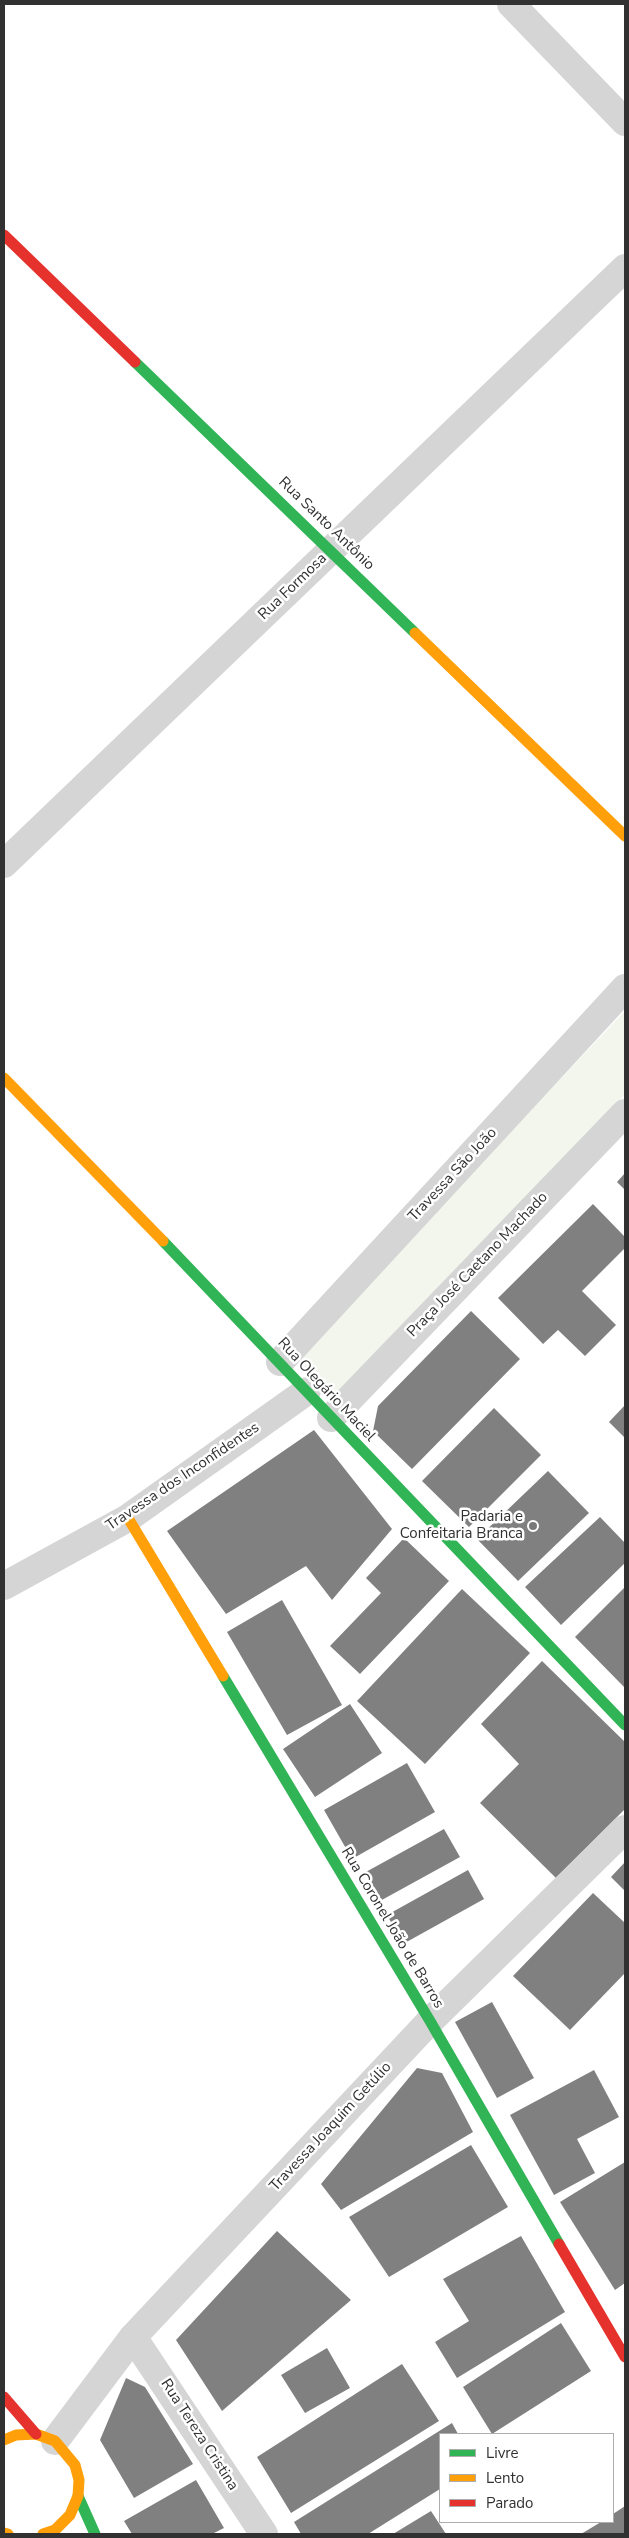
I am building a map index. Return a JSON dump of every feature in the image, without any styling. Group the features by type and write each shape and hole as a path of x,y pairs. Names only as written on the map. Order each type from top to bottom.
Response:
{"street":[{"path":"511,4 625,122"},
{"name":"Rua Santo Antônio","path":"4,235 332,550 625,836"},
{"name":"Rua Formosa","path":"4,864 625,268"},
{"name":"Travessa São João","path":"280,1362 625,988"},
{"name":"Rua Olegário Maciel","path":"4,1078 280,1362 331,1418 625,1725"},
{"name":"Praça José Caetano Machado","path":"331,1418 625,1113"},
{"name":"Travessa dos Inconfidentes","path":"4,1586 128,1518 307,1391"},
{"name":"Rua Coronel João de Barros","path":"128,1518 430,2021 625,2357"},
{"name":"Travessa Joaquim Getúlio","path":"45,2438 133,2337 430,2021 625,1829"},
{"name":"Rua Tereza Cristina","path":"133,2337 264,2534"},
{"path":"4,2397 45,2438 66,2452 75,2465 79,2480 78,2496 70,2515 55,2530 43,2534"},
{"path":"4,2440 16,2435 45,2438"},
{"path":"78,2496 95,2534"},
{"path":"4,2532 8,2534"}],"shaded area":[{"path":"625,1011 625,1094 335,1400 293,1360"}],"building":[{"path":"625,1173 625,1190 617,1182"},
{"path":"593,1204 625,1237 625,1248 582,1291 616,1325 585,1356 558,1330 543,1344 498,1298"},
{"path":"471,1311 520,1359 412,1469 373,1431 378,1406"},
{"path":"625,1405 625,1438 609,1422"},
{"path":"494,1408 541,1455 469,1527 422,1481"},
{"path":"314,1430 392,1529 332,1600 306,1566 226,1614 167,1531"},
{"name":"Padaria e Confeitaria Branca","path":"548,1471 589,1513 518,1581 477,1539"},
{"path":"600,1517 625,1543 625,1563 561,1625 525,1587"},
{"path":"404,1538 449,1581 360,1674 330,1646 381,1593 366,1578"},
{"path":"625,1587 625,1688 575,1637"},
{"path":"462,1589 530,1653 425,1764 357,1701"},
{"path":"282,1600 342,1705 287,1735 227,1632"},
{"path":"542,1661 625,1742 625,1809 556,1878 480,1803 519,1764 481,1724"},
{"path":"350,1704 382,1753 315,1797 283,1749"},
{"path":"407,1763 435,1812 352,1859 324,1810"},
{"path":"444,1829 460,1857 380,1901 364,1873"},
{"path":"625,1862 625,1891 611,1877"},
{"path":"468,1870 484,1899 403,1944 387,1915"},
{"path":"593,1893 625,1923 625,1973 570,2030 513,1976"},
{"path":"492,2002 534,2078 497,2098 455,2022"},
{"path":"417,2068 442,2073 473,2132 341,2210 321,2184"},
{"path":"594,2070 619,2117 577,2139 595,2173 554,2195 510,2115"},
{"path":"471,2145 508,2207 389,2277 349,2217"},
{"path":"625,2162 625,2283 615,2290 560,2202"},
{"path":"277,2231 351,2300 222,2411 176,2340"},
{"path":"521,2236 565,2312 457,2378 435,2342 469,2321 443,2279"},
{"path":"561,2323 591,2371 494,2433 491,2433 463,2387"},
{"path":"327,2348 350,2388 305,2413 281,2375"},
{"path":"402,2364 439,2421 291,2513 257,2457"},
{"path":"126,2378 145,2387 193,2464 134,2498 100,2440"},
{"path":"452,2423 457,2433 439,2433 439,2490 368,2534 301,2534 294,2522"},
{"path":"196,2480 224,2528 212,2534 132,2534 124,2521"},
{"path":"625,2506 625,2534 581,2534 599,2523 614,2523 614,2513"},
{"path":"431,2511 446,2534 393,2534"}],"traffic: fast":[{"path":"135,362 415,633"},
{"path":"163,1241 625,1725"},
{"path":"223,1676 430,2021 559,2244"},
{"path":"78,2496 95,2534"}],"traffic: slow":[{"path":"415,633 625,836"},
{"path":"4,1078 163,1241"},
{"path":"128,1518 223,1676"},
{"path":"4,2440 16,2435 36,2434 55,2441 75,2465 79,2480 78,2496 70,2515 55,2530 43,2534"},
{"path":"4,2533 8,2534"}],"traffic: jam":[{"path":"4,235 135,362"},
{"path":"559,2244 625,2357"},
{"path":"4,2397 36,2434"}],"place":[{"name":"Padaria e Confeitaria Branca","path":"533,1526"}]}
